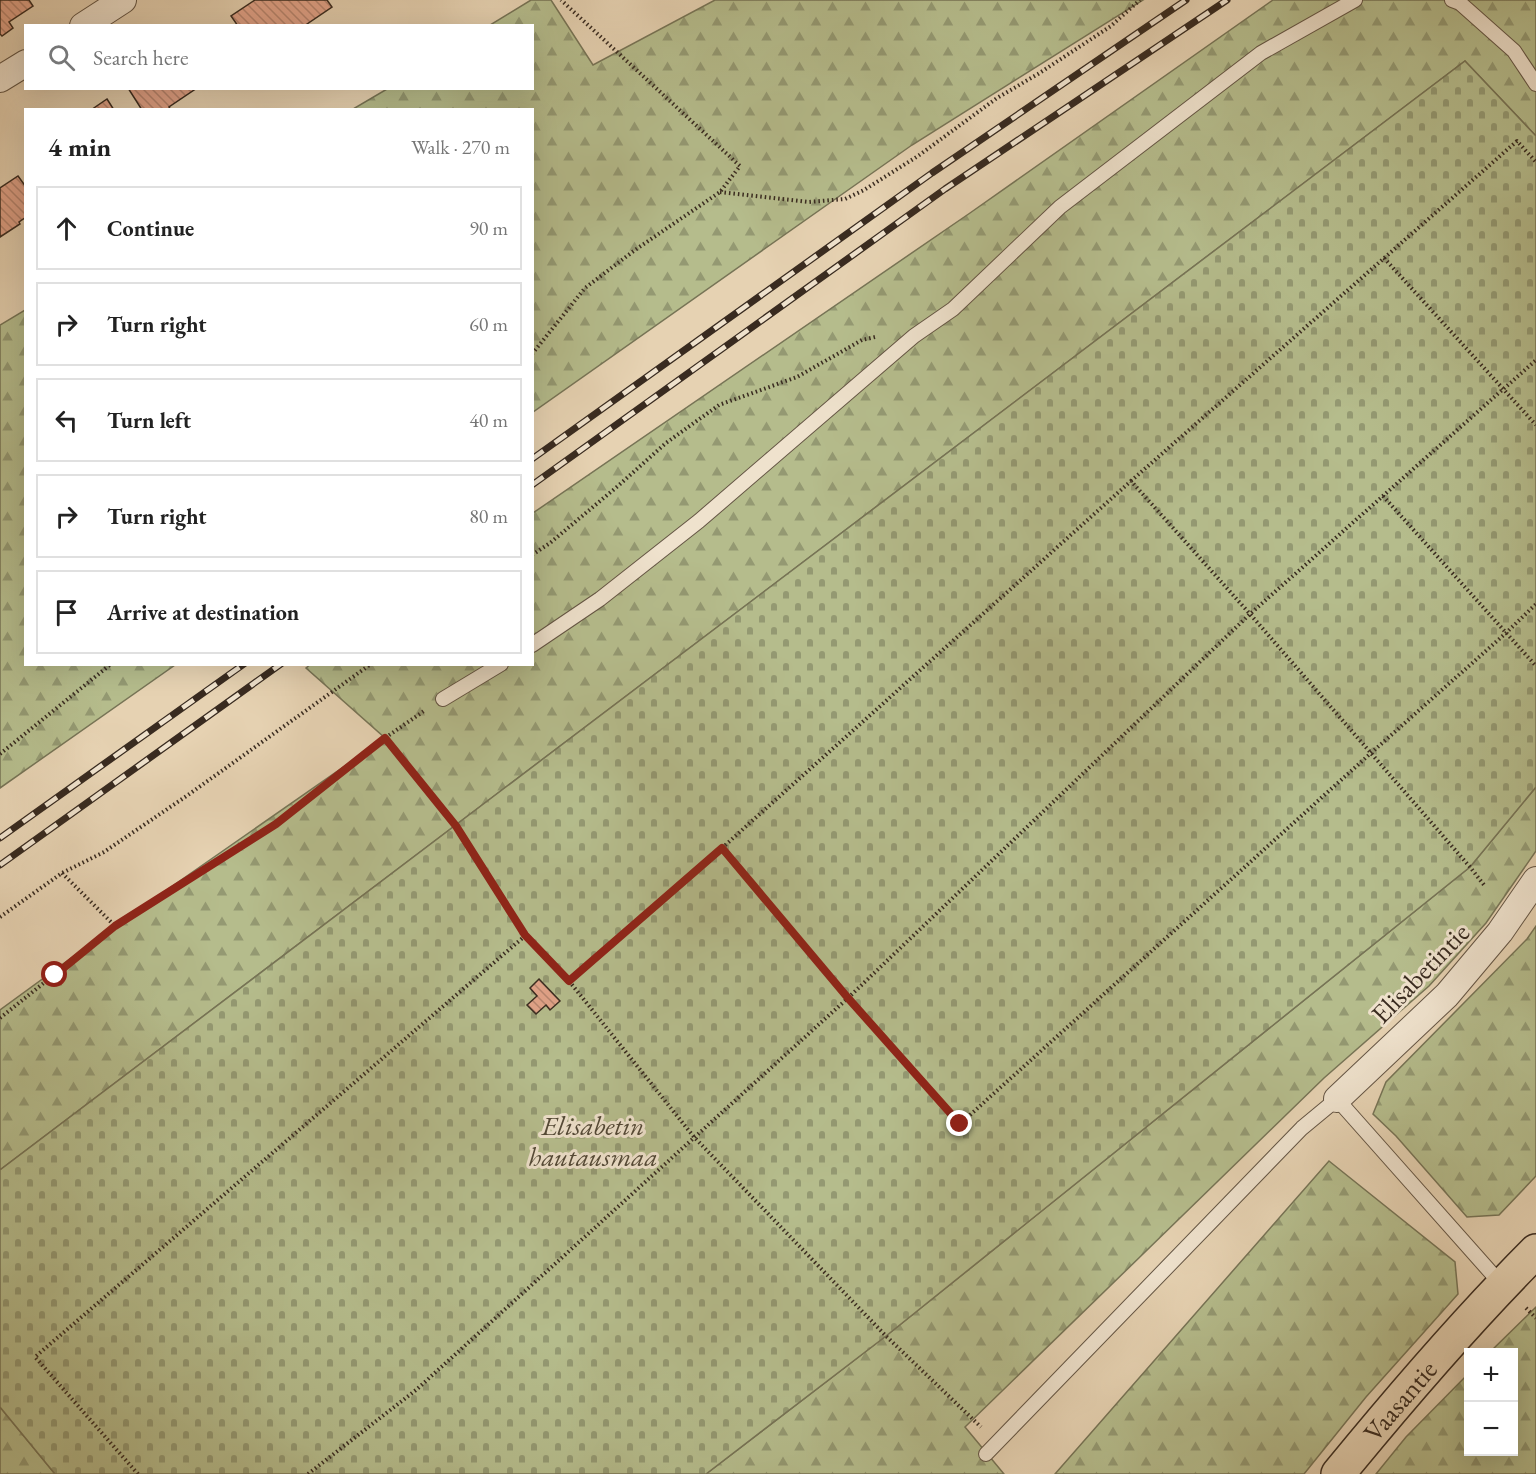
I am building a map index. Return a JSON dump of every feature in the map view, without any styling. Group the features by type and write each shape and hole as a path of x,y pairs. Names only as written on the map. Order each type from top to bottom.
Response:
{"highway":[{"name":"Vaasantie","path":"1338,1474 1391,1410 1502,1285 1536,1251"}],"street":[{"path":"86,24 123,0"},
{"path":"0,79 24,64"},
{"name":"Elisabetintie","path":"1337,1098 1447,995 1500,932 1536,880"}],"lane":[{"path":"534,644 600,599 699,521 914,336 953,309 1060,207 1261,53 1355,0"},
{"path":"1452,0 1460,3 1514,51 1536,84"},
{"path":"443,699 498,666"},
{"path":"986,1454 1302,1128 1337,1098 1502,1285"}],"path":[{"path":"534,352 585,288 635,250 720,192 740,166 561,0"},
{"path":"720,192 809,202 845,199 864,190 918,156 997,98 1111,26 1140,0"},
{"path":"569,981 722,848 1131,481 1517,141 1536,162"},
{"path":"1384,258 1536,425"},
{"path":"534,554 618,486 666,443 719,405 797,376 862,340 890,334 914,336"},
{"path":"308,1474 416,1390 848,998 1250,614 1536,360"},
{"path":"1131,481 1250,614 1484,885"},
{"path":"1383,496 1536,666"},
{"path":"722,848 848,998 960,1124 1536,604"},
{"path":"0,754 109,666"},
{"path":"0,916 62,873 104,852 188,795 368,666"},
{"path":"0,1018 115,926 276,824 385,738 443,699"},
{"path":"385,738 456,826 525,935 569,981 694,1137 886,1336 996,1443"},
{"path":"62,873 115,926"},
{"path":"138,1474 35,1357 525,935"}],"green space":[{"path":"531,0 551,0 593,65 715,0 1143,0 912,145 534,411 534,108 355,108 385,90 534,90 534,24 492,24"},
{"path":"1273,0 1536,0 1536,136 1465,61 0,1170 0,1010 115,926 385,738 306,668 308,666 534,666 534,512 970,213"},
{"name":"Elisabetin hautausmaa","path":"1465,61 1536,136 1536,787 1470,867 886,1336 706,1474 55,1474 0,1407 0,1170"},
{"path":"24,311 24,666 174,666 0,788 0,325"},
{"path":"1536,787 1536,851 1486,923 1429,986 1324,1078 965,1427 1004,1474 706,1474 886,1336 1470,867"},
{"path":"1536,926 1536,1176 1499,1215 1467,1217 1396,1136 1373,1114 1386,1082 1527,939"},
{"path":"1329,1161 1455,1262 1458,1294 1366,1397 1304,1474 1055,1474"},
{"path":"1536,1307 1536,1474 1376,1474 1406,1437 1464,1378 1464,1456 1518,1456 1518,1348 1494,1348"},
{"path":"0,1407 55,1474 0,1474"}],"building":[{"path":"0,0 29,0 33,6 9,22 13,28 2,36 0,34"},
{"path":"255,0 327,0 332,7 307,24 237,24 231,16"},
{"path":"129,90 194,90 170,108 141,108"},
{"path":"107,99 113,108 94,108"},
{"path":"18,176 24,184 24,218 19,222 20,224 0,237 0,188"},
{"path":"539,979 560,1001 550,1010 546,1005 536,1014 527,1005 537,996 530,988"}],"railway":[{"path":"534,458 932,173 1186,0"},
{"path":"534,484 945,189 1227,0"},
{"path":"0,838 241,666"},
{"path":"0,865 278,666"}],"route":[{"path":"55,975 115,926 276,824 385,738 456,826 525,935 569,981 722,848 848,998 960,1124"}]}
